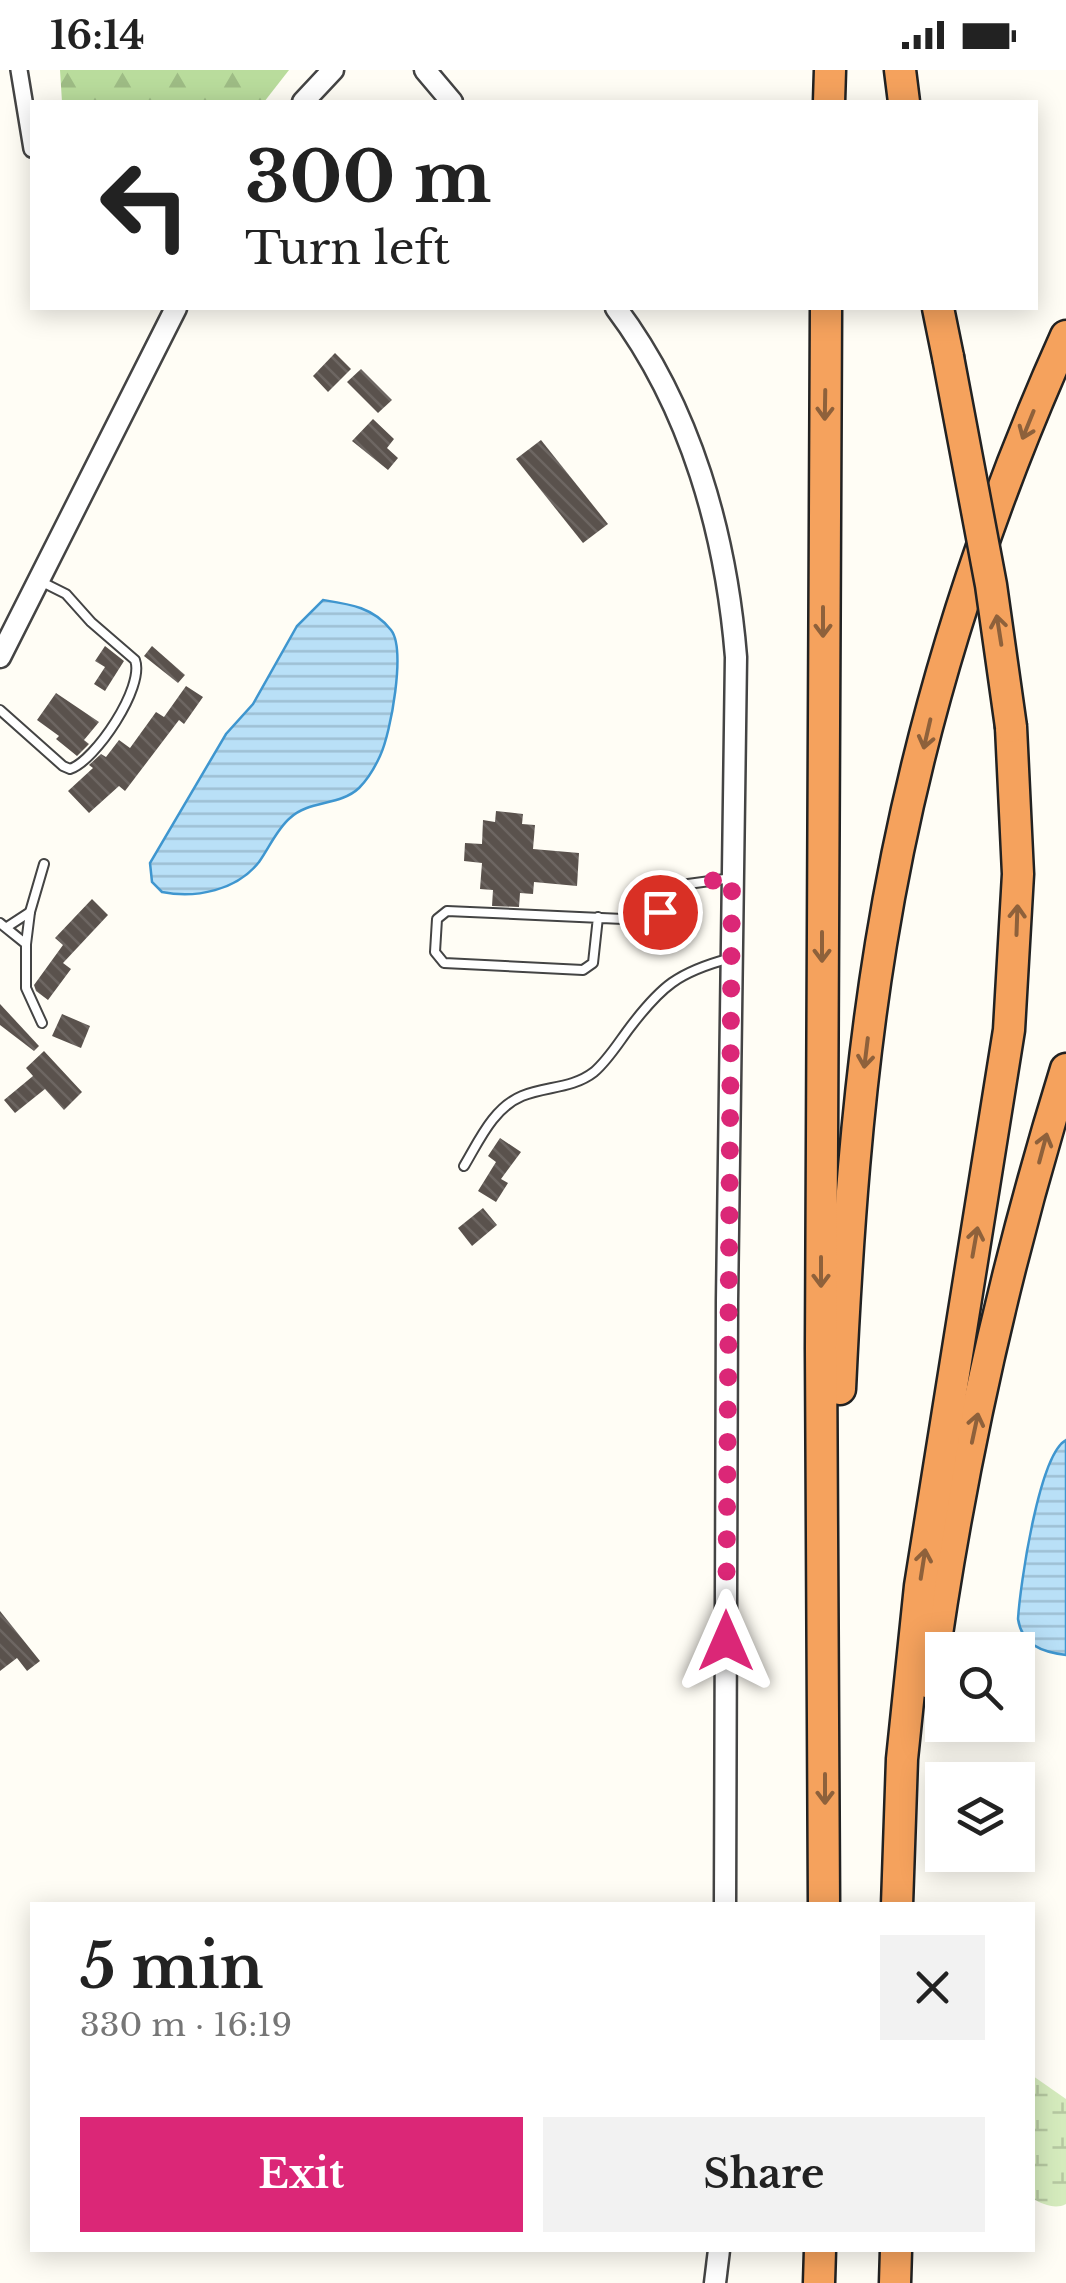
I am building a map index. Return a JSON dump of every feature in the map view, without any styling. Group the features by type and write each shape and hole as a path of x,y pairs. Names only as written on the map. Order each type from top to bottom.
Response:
{"highway":[{"path":"829,100 830,70"},
{"path":"900,70 904,100"},
{"path":"824,1902 820,1349 826,310"},
{"path":"901,1902 902,1759 920,1586 1009,1030 1018,874 1011,727 991,586 938,310"},
{"path":"824,1692 852,1180 881,942 923,748 952,641 997,503 1066,336"},
{"path":"901,1902 954,1532 1006,1288 1066,1069"},
{"path":"819,2283 820,2252"},
{"path":"895,2283 896,2252"}],"street":[{"path":"19,70 30,137"},
{"path":"305,100 333,70"},
{"path":"426,70 450,100"},
{"path":"0,656 173,310"},
{"path":"617,310 649,360 688,438 727,573 736,657 725,1902"},
{"path":"714,2283 719,2252"}],"lane":[{"path":"0,710 70,769 90,756 134,692 138,668 135,660 66,594 38,580"},
{"path":"42,1023 26,988 26,944 30,912 44,864"},
{"path":"598,917 593,964 583,970 444,963 435,952 436,919 447,911 598,917 646,920 660,912 688,884 732,878"},
{"path":"26,944 4,925 30,912"},
{"path":"464,1166 502,1108 526,1094 568,1086 586,1078 599,1068 641,1012 672,980 691,968 731,958"}],"green space":[{"path":"60,70 289,70 266,100 62,100"},
{"path":"1035,2077 1066,2099 1066,2204 1049,2206 1035,2200"}],"water":[{"path":"323,600 368,611 384,622 395,640 397,672 392,711 376,764 351,794 306,808 290,818 250,872 228,886 202,893 162,892 152,882 150,863 226,734 253,704 297,626"},
{"path":"1066,1440 1066,1655 1035,1646 1035,1632 1022,1632 1018,1619 1039,1494 1056,1450"}],"building":[{"path":"335,353 351,369 328,392 313,376"},
{"path":"361,369 392,400 378,413 347,382"},
{"path":"373,419 394,439 387,448 398,458 388,470 352,441"},
{"path":"541,440 608,524 583,543 516,459"},
{"path":"105,646 124,661 105,691 94,684 105,667 95,661"},
{"path":"152,646 185,675 178,683 144,656"},
{"path":"186,686 203,697 184,724 179,720 125,791 119,786 89,813 68,791 93,768 89,765 101,754 106,757 119,740 130,748 156,712 164,717"},
{"path":"56,693 99,722 84,740 89,744 77,756 37,720"},
{"path":"496,811 523,814 522,824 535,825 533,849 579,853 577,886 534,882 533,894 520,893 519,907 492,906 493,890 480,889 482,863 464,861 465,843 482,844 483,820 495,822"},
{"path":"92,899 108,915 63,963 71,969 48,1000 34,985 63,945 55,938"},
{"path":"0,1004 39,1046 34,1051 0,1025"},
{"path":"62,1014 90,1026 81,1048 52,1036"},
{"path":"44,1051 82,1092 64,1110 45,1089 15,1113 4,1100 33,1076 26,1068"},
{"path":"500,1138 521,1152 501,1179 508,1183 496,1202 478,1191 496,1162 488,1156"},
{"path":"483,1208 497,1225 472,1246 458,1228"},
{"path":"0,1611 40,1661 27,1671 17,1658 0,1671"}],"route":[{"path":"660,912 688,884 732,878 726,1641"}]}
